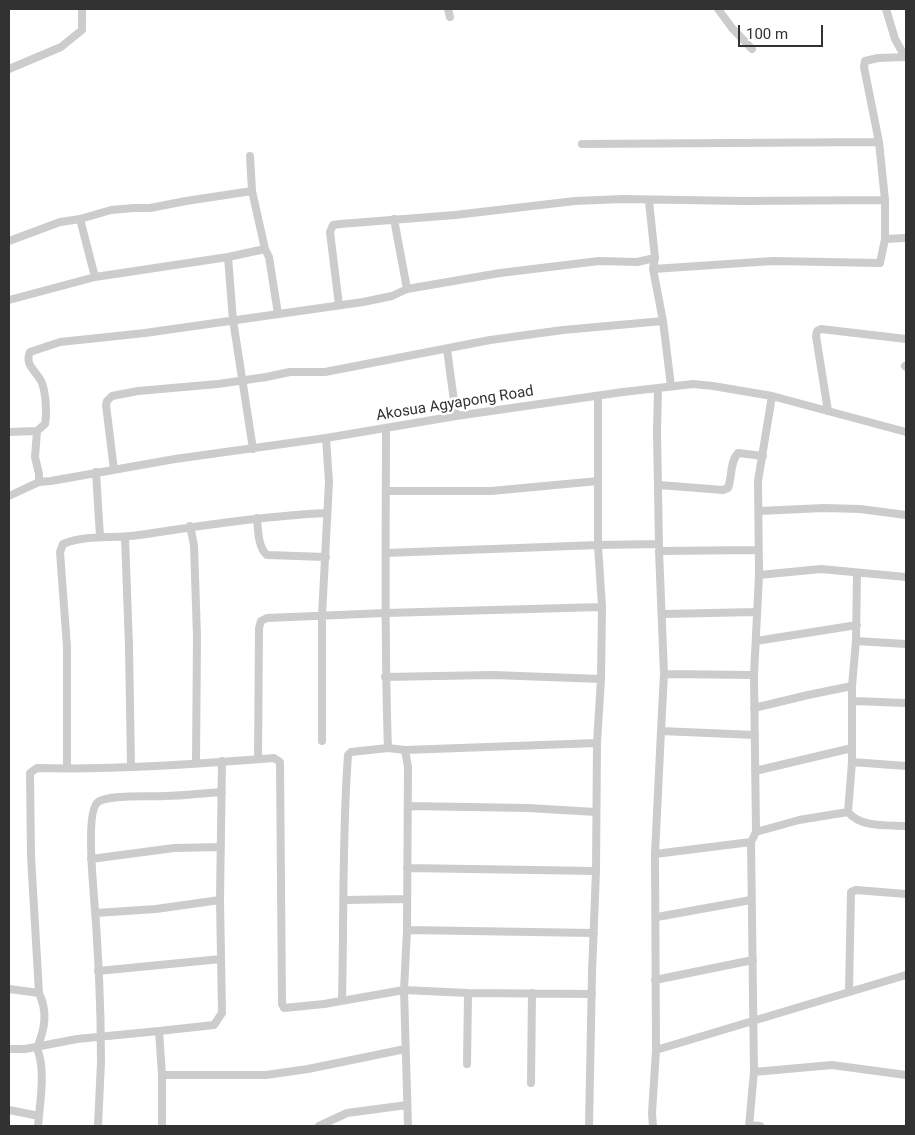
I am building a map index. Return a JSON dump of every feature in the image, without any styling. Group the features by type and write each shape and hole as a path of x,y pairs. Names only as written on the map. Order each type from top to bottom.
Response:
{"street":[{"path":"9,69 61,47 82,30 82,9"},
{"path":"718,9 732,28 752,49"},
{"path":"653,269 774,261 880,262 886,239 885,200 878,142 864,67 865,61 878,58 906,57 895,39 886,9"},
{"path":"582,144 878,142"},
{"path":"250,156 252,191 265,249 269,256 278,314"},
{"path":"9,241 60,222 80,219 111,210 150,208 252,191"},
{"path":"339,305 330,228 333,225 455,215 575,201 623,199 649,201 885,200"},
{"path":"649,201 655,258 653,269 663,321 671,386"},
{"path":"80,219 95,277"},
{"path":"394,220 407,289"},
{"path":"886,239 906,238"},
{"path":"9,300 95,277 228,257 265,249"},
{"path":"228,257 233,320 253,449"},
{"path":"9,432 37,431 46,424 43,385 28,363 30,352 60,342 145,333 382,299 407,289 500,273 599,261 637,262 655,258"},
{"path":"114,470 106,406 107,401 112,396 138,391 266,378 290,372 325,372 447,349 468,343 527,334 663,321"},
{"path":"828,411 816,336 817,331 822,329 906,340"},
{"path":"447,349 456,416"},
{"name":"Akosua Agyapong Road","path":"9,496 39,482 175,459 326,438 456,416 693,384 772,396 906,432"},
{"path":"653,1126 652,1113 656,1050 656,854 664,674 659,547 658,388"},
{"path":"589,1126 596,871 597,743 601,679 602,608 598,545 598,396"},
{"path":"760,1126 749,1125 754,1072 751,842 756,832 754,675 758,575 758,481 772,396"},
{"path":"386,428 385,676 388,748"},
{"path":"37,431 35,456 39,482"},
{"path":"322,741 322,616 329,482 326,438"},
{"path":"659,485 722,490 728,488 735,456 738,453 763,456"},
{"path":"96,472 100,538"},
{"path":"386,491 492,491 598,481"},
{"path":"759,511 824,508 860,509 906,516"},
{"path":"66,768 67,647 60,552 64,544 84,538 124,537 190,526 257,518 327,513"},
{"path":"257,518 261,544 264,552 268,555 326,557"},
{"path":"190,526 194,545 197,637 196,762"},
{"path":"124,537 131,766"},
{"path":"386,554 598,545 757,550"},
{"path":"758,575 821,569 906,577"},
{"path":"857,573 856,641 852,686 852,762 848,812 854,819 866,823 906,826"},
{"path":"258,759 259,628 261,621 266,618 602,608"},
{"path":"663,614 756,612"},
{"path":"756,641 856,626"},
{"path":"856,641 906,644"},
{"path":"664,674 754,675"},
{"path":"385,676 493,675 601,679"},
{"path":"754,708 852,686"},
{"path":"853,701 906,703"},
{"path":"661,731 755,735"},
{"path":"342,1000 344,820 348,755 351,752 388,748 404,750 597,743"},
{"path":"755,771 852,748"},
{"path":"404,750 408,767 409,806 404,990 408,1126"},
{"path":"38,1126 41,1076 40,1057 37,1048 44,1030 43,1002 39,992 31,856 30,774 37,768 169,766 196,762 274,758 280,762 282,1004 284,1008 290,1009 404,990 468,993 532,992 592,994"},
{"path":"9,1049 37,1048 77,1039 214,1025 222,1013 220,900 222,761"},
{"path":"852,762 906,766"},
{"path":"98,1126 100,1038 96,913 91,859 94,806 98,801 112,797 222,792"},
{"path":"409,806 528,808 596,812"},
{"path":"756,832 799,820 848,812"},
{"path":"656,854 751,842"},
{"path":"91,859 174,848 221,847"},
{"path":"407,868 596,871"},
{"path":"849,992 851,892 856,890 906,894"},
{"path":"344,900 407,899"},
{"path":"96,913 156,909 220,900"},
{"path":"657,917 751,900"},
{"path":"407,930 594,933"},
{"path":"98,972 221,959"},
{"path":"656,980 753,960"},
{"path":"656,1050 906,975"},
{"path":"9,989 39,992"},
{"path":"531,1084 532,992"},
{"path":"467,1064 468,993"},
{"path":"159,1031 162,1074 162,1126"},
{"path":"162,1074 266,1074 308,1069 405,1049"},
{"path":"754,1072 832,1065 906,1075"},
{"path":"319,1126 347,1113 407,1105"},
{"path":"9,1110 39,1116"}]}
